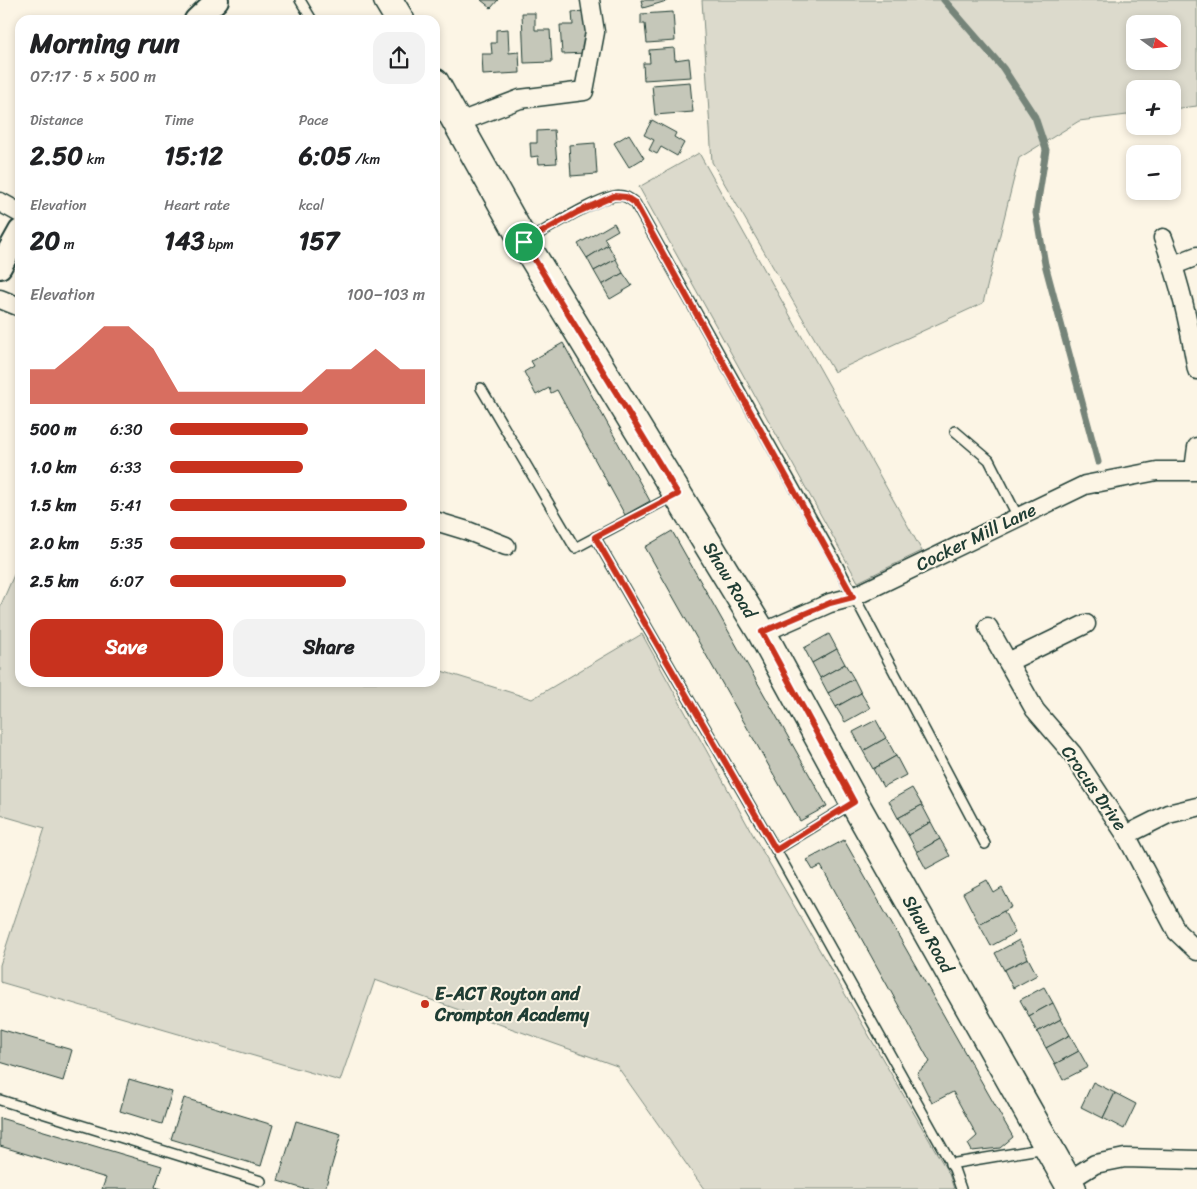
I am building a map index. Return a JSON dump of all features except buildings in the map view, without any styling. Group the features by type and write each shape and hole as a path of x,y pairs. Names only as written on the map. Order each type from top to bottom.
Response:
{"main road":[{"path":"388,0 397,15"},
{"name":"Shaw Road","path":"440,92 524,242 762,632 854,802 1070,1185"}],"street":[{"path":"201,15 217,0"},
{"path":"457,123 520,99 584,91 595,32 590,0"},
{"path":"0,202 15,210"},
{"path":"1163,238 1174,265 1189,320 1197,370"},
{"path":"0,267 15,240"},
{"path":"1174,265 1197,256"},
{"path":"0,298 15,305"},
{"path":"1195,470 1197,447"},
{"name":"Cocker Mill Lane","path":"762,632 830,603 853,597 1085,485 1157,470 1195,470"},
{"path":"440,523 468,531 506,546"},
{"path":"1008,662 1086,624"},
{"name":"Crocus Drive","path":"988,627 1035,710 1072,753 1126,835 1177,932 1197,951"},
{"path":"1126,835 1168,814 1197,807"},
{"path":"1070,1185 1095,1164 1125,1158 1197,1160"}],"lane":[{"path":"300,0 309,15"},
{"path":"524,242 578,212 614,196 626,197 635,203 853,597 985,844"},
{"path":"481,388 576,548 678,494"},
{"path":"955,431 989,460 1018,517"},
{"path":"595,537 776,850 950,1164 961,1189"},
{"path":"776,850 854,802"},
{"path":"0,1100 261,1181"},
{"path":"950,1164 1049,1147"}],"shaded area":[{"path":"702,0 1197,0 1197,106 1181,108 1181,80 1126,80 1126,115 1079,121 1019,158 983,303 834,372 712,162"},
{"path":"699,153 922,551 858,582 639,187"},
{"name":"E-ACT Royton and Crompton Academy","path":"15,572 15,687 440,687 440,671 532,699 642,634 752,833 949,1174 954,1189 704,1189 617,1066 375,980 340,1081 0,982 0,965 45,828 0,815 0,607"}],"waterway":[{"path":"944,0 1003,68 1035,117 1046,150 1036,213 1045,264 1098,462"}],"place":[{"name":"E-ACT Royton and Crompton Academy","path":"425,1004"}],"route":[{"path":"614,196 626,197 635,203 853,597 830,603 762,632 854,802 776,850 595,537 678,494 524,242 578,212 614,196"}]}
